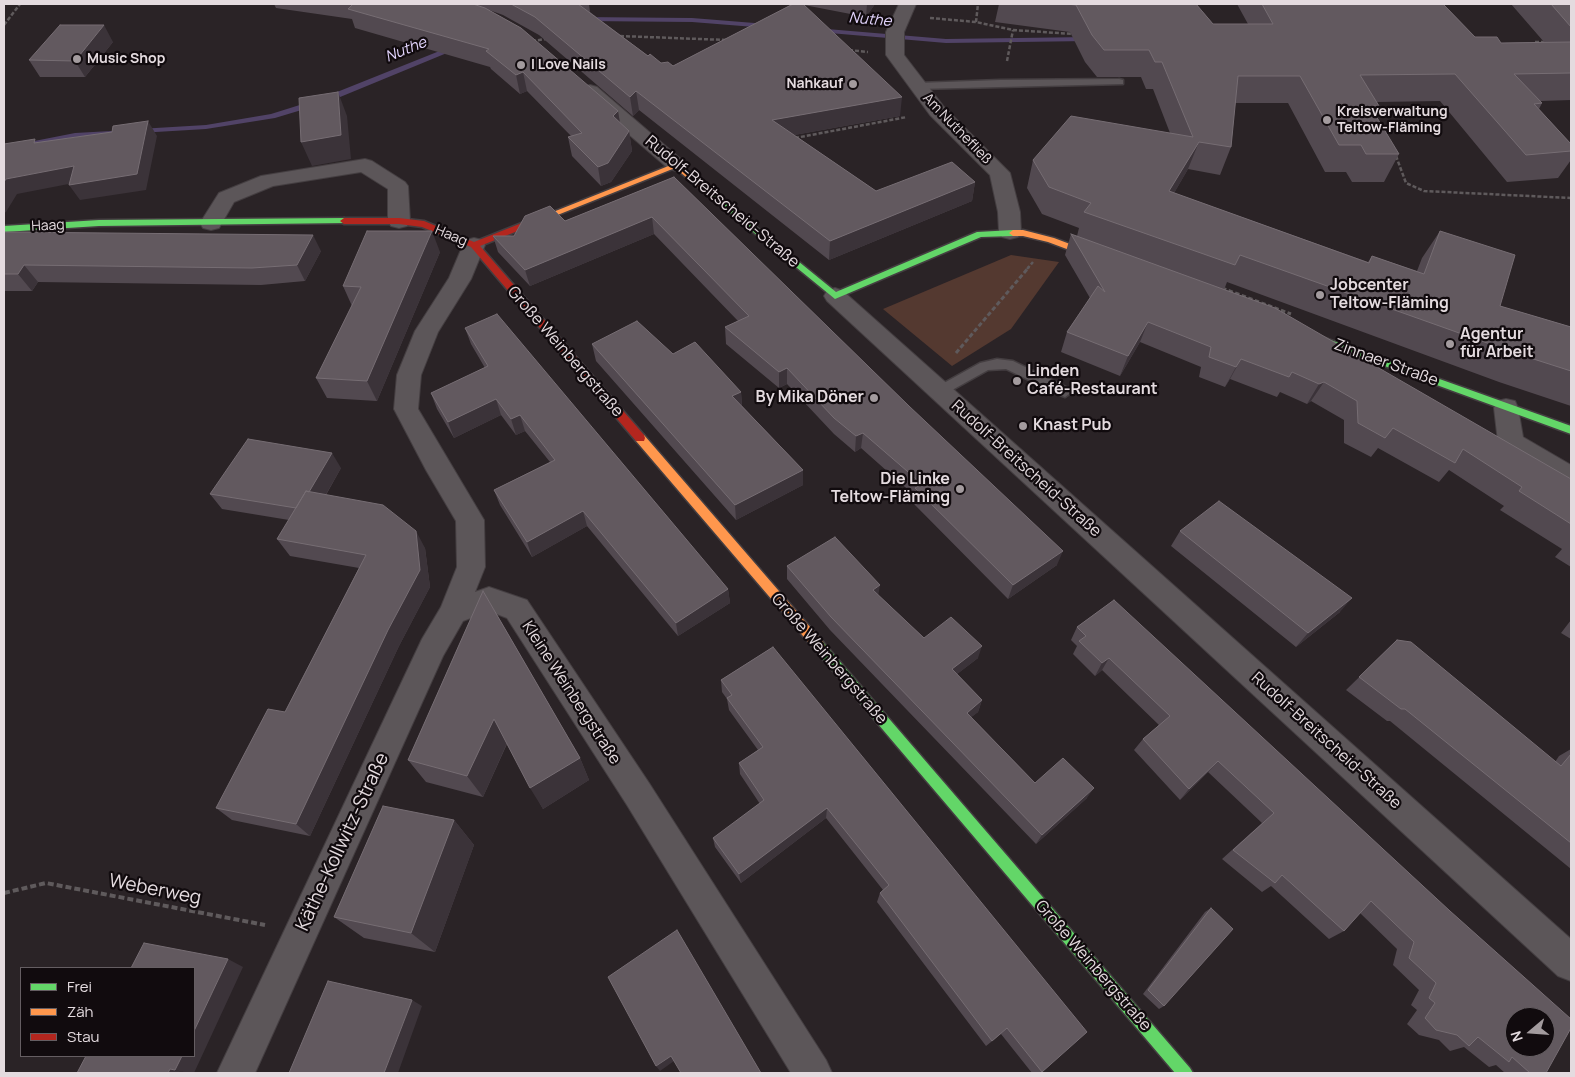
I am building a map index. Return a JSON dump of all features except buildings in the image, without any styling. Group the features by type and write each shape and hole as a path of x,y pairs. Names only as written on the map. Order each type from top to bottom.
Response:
{"main road":[{"name":"Haag","path":"4,229 98,223 211,224 399,221 424,224 474,245 676,165"},
{"name":"Rudolf-Breitscheid-Straße","path":"676,165 835,296"},
{"path":"835,296 980,234 1010,232 1051,240 1116,264"},
{"name":"Große Weinbergstraße","path":"474,245 1185,1073"},
{"name":"Zinnaer Straße","path":"1295,330 1571,430"}],"street":[{"name":"Am Nuthefließ","path":"898,31 918,86 937,111 1000,173 1009,212 1010,232"},
{"name":"Rudolf-Breitscheid-Straße","path":"575,78 676,165"},
{"path":"211,224 226,198 268,180 365,165 398,186 399,221"},
{"path":"453,612 471,567 470,520 435,463 406,409 409,375 427,331 460,279 474,245"},
{"name":"Rudolf-Breitscheid-Straße","path":"835,296 1571,963"},
{"path":"1506,408 1511,442 1571,477"},
{"name":"Kleine Weinbergstraße","path":"453,612 489,600 517,610 638,794 813,1073"},
{"name":"Käthe-Kollwitz-Straße","path":"236,1073 432,648 453,612"}],"lane":[{"path":"918,86 1119,82"},
{"path":"937,388 985,366 1008,364 1065,392"}],"path":[{"path":"4,25 20,4"},
{"path":"976,22 978,4"},
{"path":"845,50 898,31 976,22 1013,30 1078,35"},
{"path":"1010,50 1013,30"},
{"path":"619,36 733,41"},
{"path":"532,41 551,39"},
{"path":"1529,43 1548,42"},
{"path":"790,139 915,116"},
{"path":"1396,156 1406,183 1424,191 1571,198"},
{"path":"937,388 968,336 1051,240"},
{"name":"Weberweg","path":"4,893 46,883 301,932"}],"shaded area":[{"path":"1011,255 1059,262 1011,329 952,366 883,309"}],"waterway":[{"name":"Nuthe","path":"583,19 692,20 767,26"},
{"name":"Nuthe","path":"818,30 946,41 1089,39"},
{"name":"Nuthe","path":"139,131 206,127 272,116 325,100 455,48"},
{"name":"Nuthe","path":"4,149 75,135 111,133"}],"traffic: fast":[{"path":"712,194 835,296 980,234 1013,233"},
{"path":"4,229 99,223 344,221"},
{"path":"1308,335 1571,430"},
{"path":"819,646 1185,1073"}],"traffic: slow":[{"path":"542,218 676,165 712,194"},
{"path":"1013,233 1023,233 1051,240 1104,260"},
{"path":"640,438 819,646"}],"traffic: jam":[{"path":"344,221 399,221 424,224 474,245 542,218"},
{"path":"474,245 640,438"}],"place":[{"name":"Music Shop","path":"77,59"},
{"name":"I Love Nails","path":"521,65"},
{"name":"Nahkauf","path":"853,84"},
{"name":"Kreisverwaltung Teltow-Fläming","path":"1327,120"},
{"name":"Jobcenter Teltow-Fläming","path":"1320,295"},
{"name":"Agentur für Arbeit","path":"1450,344"},
{"name":"Linden Café-Restaurant","path":"1017,381"},
{"name":"By Mika Döner","path":"874,398"},
{"name":"Knast Pub","path":"1023,426"},
{"name":"Die Linke Teltow-Fläming","path":"960,489"}]}
